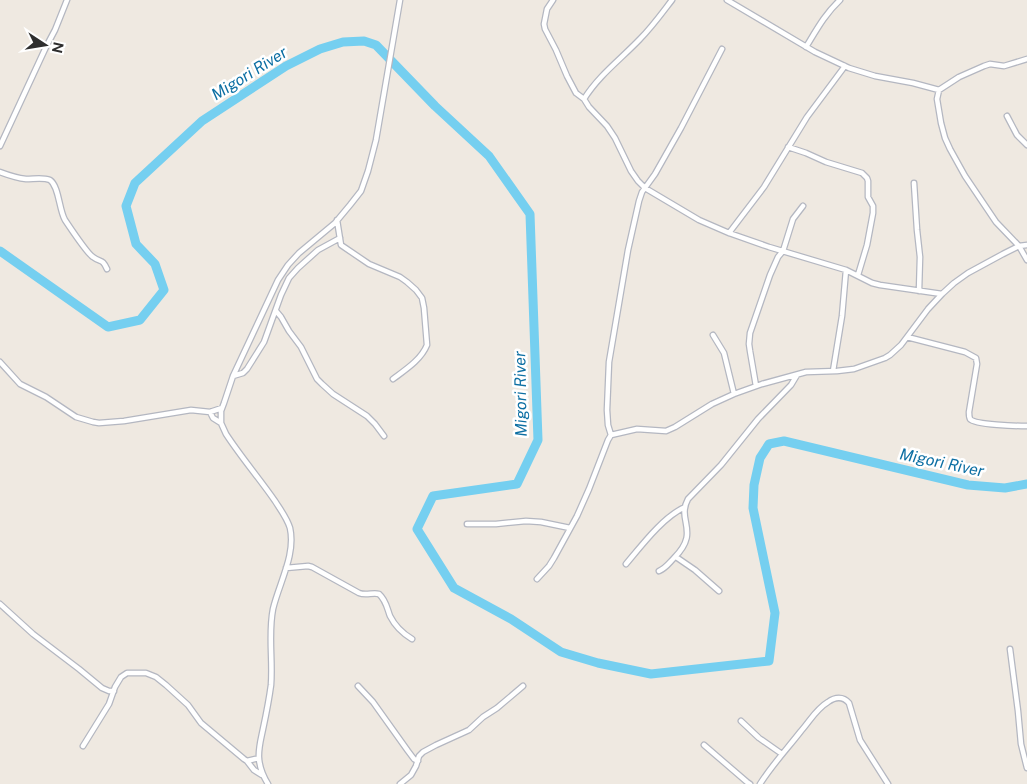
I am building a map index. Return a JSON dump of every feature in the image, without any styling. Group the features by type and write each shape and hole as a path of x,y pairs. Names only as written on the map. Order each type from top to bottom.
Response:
{"street":[{"path":"0,146 55,30 67,0"},
{"path":"220,423 222,408 233,376 278,280 298,253 337,220 361,191 376,140 400,0"},
{"path":"553,0 546,13 545,30 571,84 576,93 584,99 607,126 631,171 645,188 699,220 729,233 846,270 872,283 942,294"},
{"path":"584,99 610,68 641,39 672,0"},
{"path":"727,0 806,47 844,66 864,73 939,90"},
{"path":"806,47 821,22 840,0"},
{"path":"537,579 551,563 570,528 590,489 611,435 607,410 609,362 633,227 641,196 703,87 722,49"},
{"path":"1027,58 1004,66 990,64 984,66 960,77 939,90 937,99 945,138 965,176 996,222 1019,246 1027,260"},
{"path":"729,233 764,187 807,117 844,66"},
{"path":"1007,116 1018,135 1027,145"},
{"path":"788,147 826,162 862,173 867,178 868,196 873,206 873,213 867,245 858,275"},
{"path":"0,172 23,178 45,179 53,183 66,221 91,256 104,262 107,269"},
{"path":"914,183 920,256 919,291"},
{"path":"756,386 749,344 750,333 770,275 778,257 783,251 793,219 803,206"},
{"path":"337,220 341,245 369,264 407,282 422,298 427,345 413,363 393,379"},
{"path":"233,376 243,373 264,342 286,283 298,268 318,250 340,238"},
{"path":"611,435 637,429 661,431 671,429 705,407 756,386 806,372 854,369 884,358 897,349 942,294 968,273 1019,246 1027,245"},
{"path":"833,371 842,316 846,270"},
{"path":"276,311 301,347 317,379 333,394 367,416 384,436"},
{"path":"713,335 724,353 734,394"},
{"path":"907,337 965,352 976,358 977,364 969,412 969,417 972,421 981,424 1027,426"},
{"path":"0,362 20,384 46,397 76,417 93,422 124,421 192,410 210,412 222,408"},
{"path":"659,571 666,567 684,547 688,534 685,515 687,501 721,465 758,419 791,385 797,375"},
{"path":"210,412 213,418 220,423 230,441 270,494 289,527 291,545 271,621 271,685 259,750 263,775 268,784"},
{"path":"626,564 667,519 685,508"},
{"path":"467,524 526,521 570,528"},
{"path":"676,556 719,591"},
{"path":"286,568 312,567 359,593 379,594 385,601 396,627 412,639"},
{"path":"0,604 33,634 102,688 114,691"},
{"path":"1010,649 1021,744 1027,768"},
{"path":"83,746 109,704 121,677 124,674 131,673 146,674 156,677 166,685 188,705 202,722 248,761 254,770 263,775"},
{"path":"358,686 373,702 414,759 418,761"},
{"path":"400,784 411,775 419,756 428,749 469,730 523,686"},
{"path":"760,784 770,768 815,713 831,700 842,698 849,703 860,740 888,784"},
{"path":"741,721 759,738 782,754"},
{"path":"704,745 750,784"},
{"path":"248,761 259,758"}],"waterway":[{"name":"Migori River","path":"0,251 108,327 140,320 164,290 155,264 136,244 126,206 135,183 202,121 286,66 320,49 343,42 364,41 376,45 435,106 489,156 530,214 538,440 517,484 433,496 417,529 454,588 511,619 561,652 598,663 651,674 769,661 775,613 753,508 754,485 760,458 769,444 784,441 968,485 1005,488 1027,484"}]}
